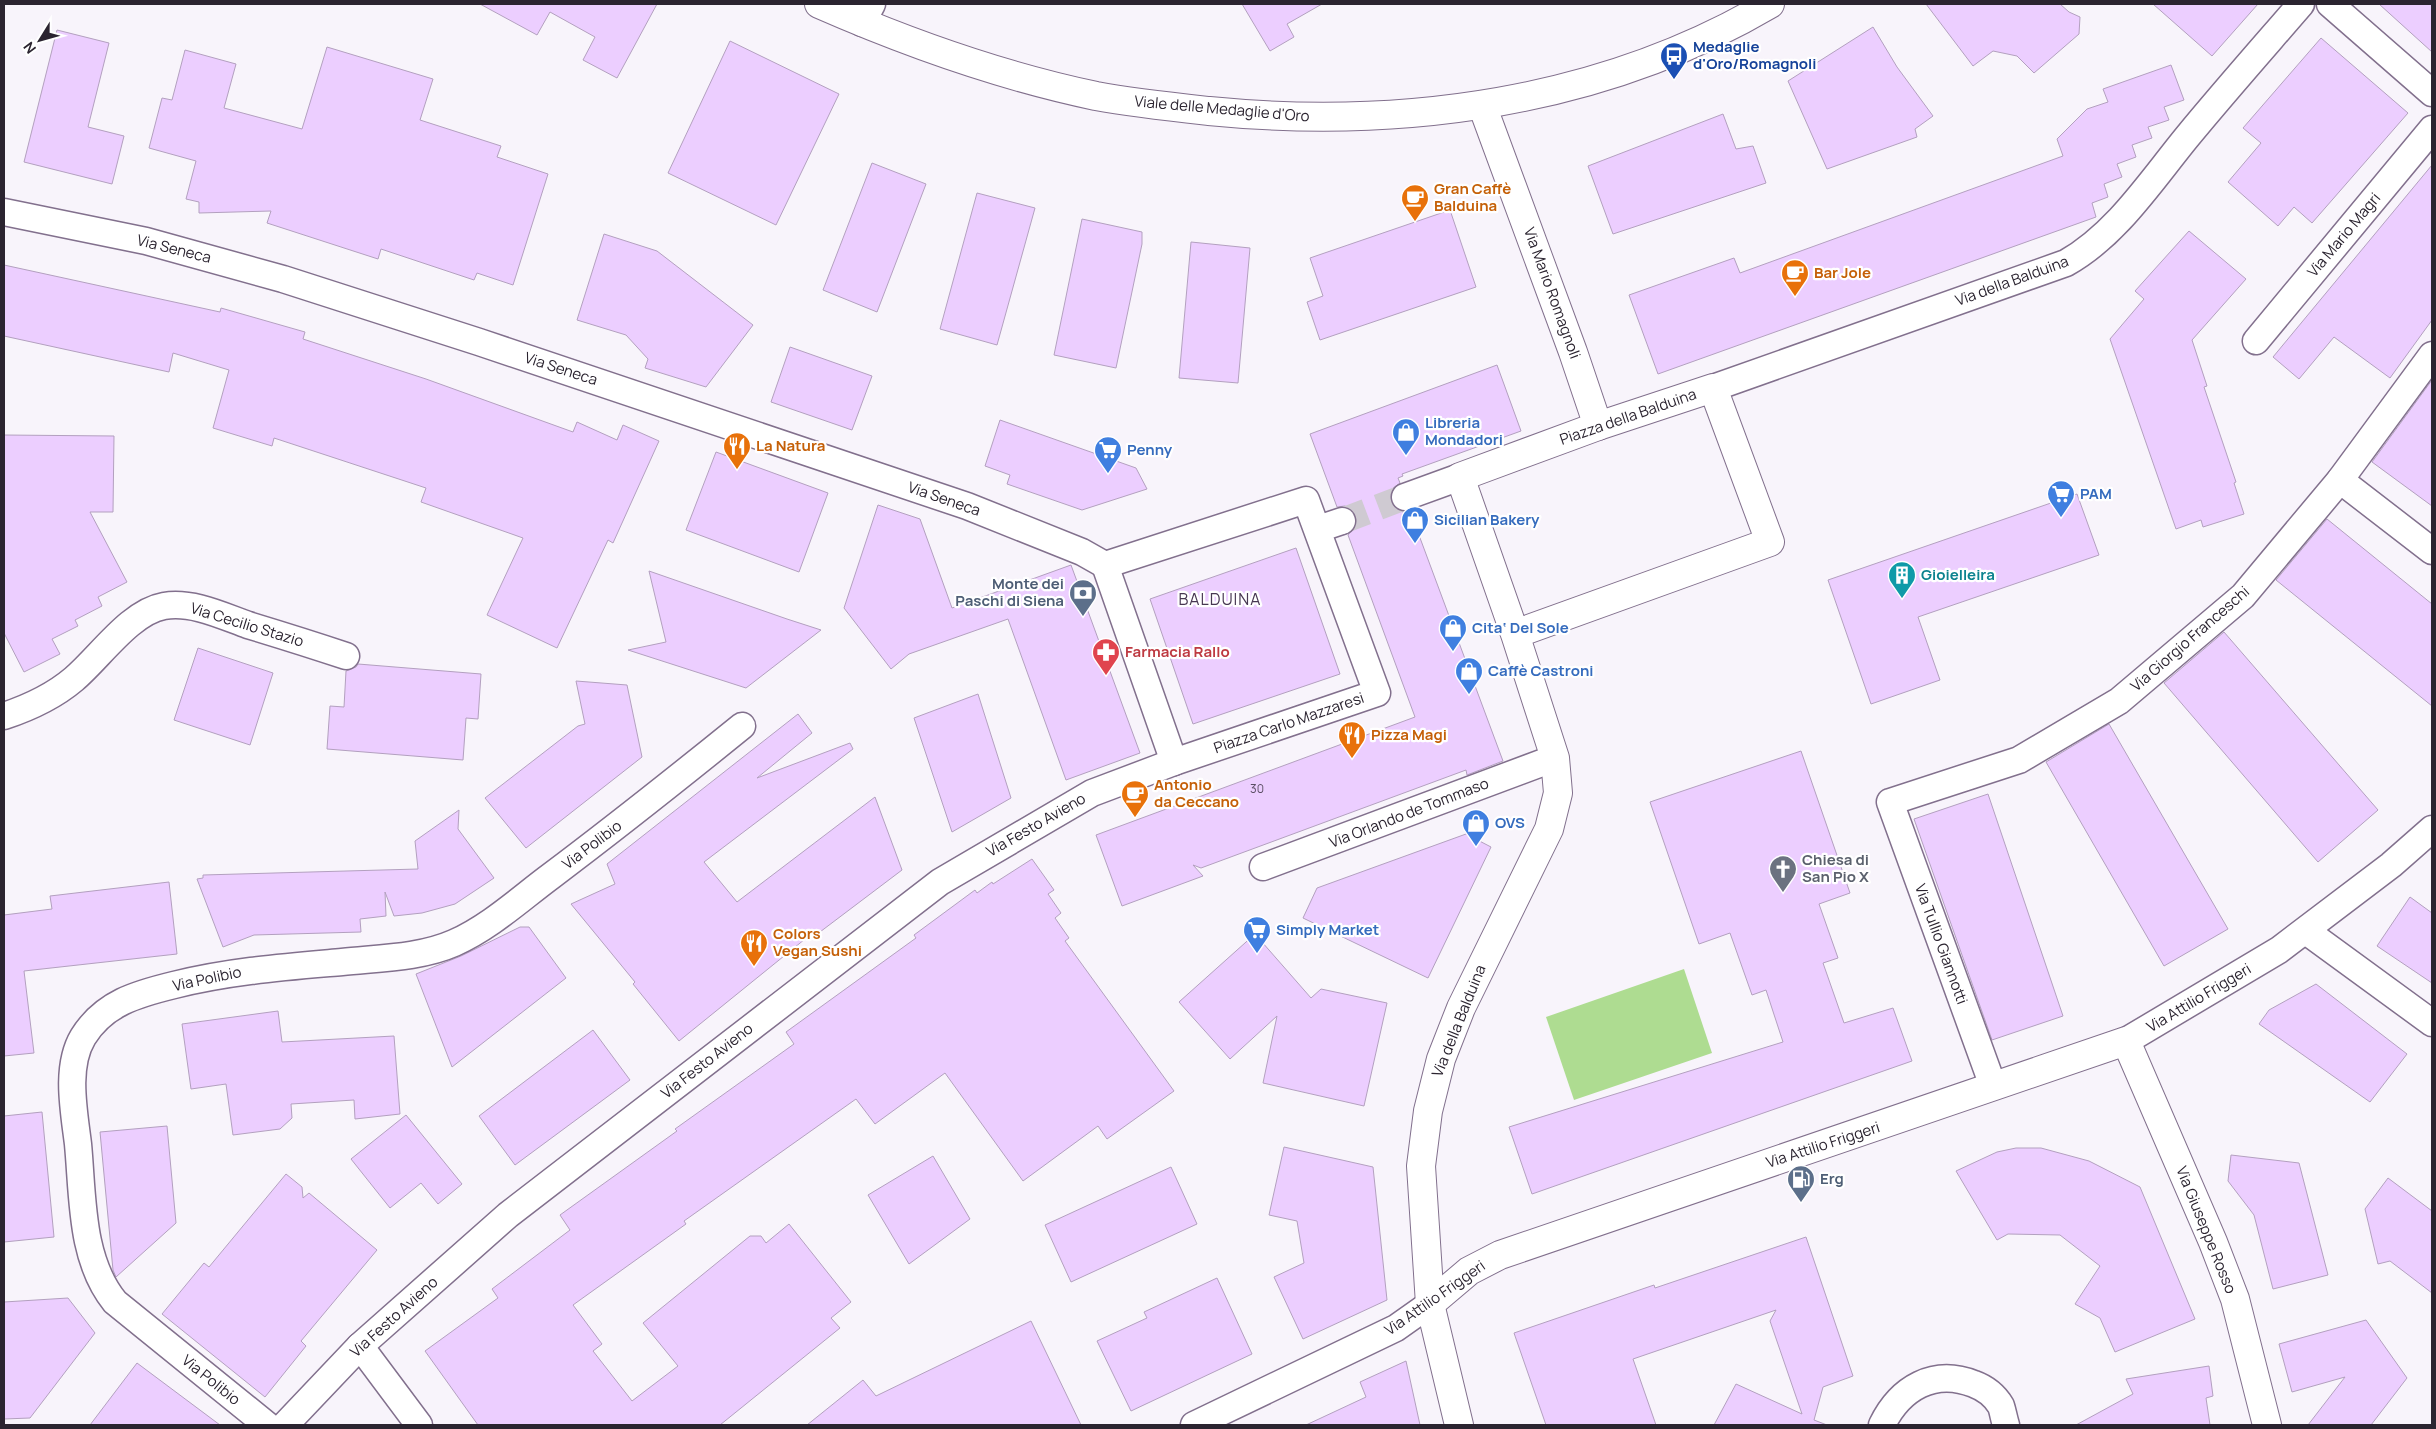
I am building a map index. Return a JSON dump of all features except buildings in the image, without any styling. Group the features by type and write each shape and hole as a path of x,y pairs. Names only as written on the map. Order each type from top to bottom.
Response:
{"street":[{"name":"Viale delle Medaglie d'Oro","path":"819,4 867,13 914,43 1015,76 1099,96 1182,108 1264,116 1320,118 1425,113 1482,105 1555,90 1645,63 1700,42 1770,4"},
{"name":"Via della Balduina","path":"1713,388 2066,263 2082,254 2128,209 2188,135 2301,4"},
{"path":"2330,4 2432,93"},
{"name":"Via Mario Romagnoli","path":"1482,105 1563,324 1598,426"},
{"name":"Via Mario Magri","path":"2256,341 2432,129"},
{"name":"Via Seneca","path":"4,212 146,242 292,282 967,506 1082,552 1106,565"},
{"name":"Via Giorgio Franceschi","path":"1890,802 2019,760 2119,701 2243,596 2340,480 2432,355"},
{"name":"Piazza della Balduina","path":"1460,477 1598,426 1713,388 1770,542 1515,634"},
{"path":"1405,497 1460,477 1515,634"},
{"path":"2340,480 2432,551"},
{"name":"Piazza Carlo Mazzaresi","path":"1106,565 1306,500 1377,694 1174,762"},
{"path":"1318,529 1342,521"},
{"path":"1106,565 1174,762"},
{"name":"Via Cecilio Stazio","path":"4,716 32,705 61,688 85,669 130,624 147,613 164,606 195,608 346,656"},
{"name":"Via della Balduina","path":"1459,1425 1430,1304 1421,1166 1433,1087 1441,1059 1472,983 1554,818 1558,793 1555,758 1515,634"},
{"name":"Via Polibio","path":"267,1425 115,1302 100,1281 90,1253 74,1108 74,1068 83,1038 100,1017 112,1006 133,996 242,970 425,952 457,942 485,926 625,821 742,726"},
{"name":"Via Orlando de Tommaso","path":"1263,867 1555,758"},
{"name":"Via Festo Avieno","path":"286,1425 360,1346 508,1215 940,882 1092,794 1174,762"},
{"name":"Via Tullio Giannotti","path":"1890,802 1993,1086"},
{"name":"Via Attilio Friggeri","path":"1194,1425 1396,1328 1430,1304 1469,1271 1500,1255 1870,1130 2126,1040 2279,950 2391,865 2432,829"},
{"path":"2306,931 2432,1023"},
{"name":"Via Giuseppe Rosso","path":"2126,1040 2232,1290 2267,1425"},
{"path":"360,1346 419,1425"},
{"path":"1882,1425 1900,1399 1929,1380 1946,1377 1969,1382 1987,1391 2001,1407 2006,1425"}],"green space":[{"path":"1684,969 1712,1053 1574,1100 1546,1017"}],"tunnel":[{"path":"1342,521 1405,497"}],"place":[{"name":"Medaglie d'Oro/Romagnoli","path":"1674,80"},
{"name":"Gran Caffè Balduina","path":"1415,222"},
{"name":"Bar Jole","path":"1795,297"},
{"name":"Libreria Mondadori","path":"1406,456"},
{"name":"La Natura","path":"737,470"},
{"name":"Penny","path":"1108,474"},
{"name":"PAM","path":"2061,518"},
{"name":"Sicilian Bakery","path":"1415,544"},
{"name":"Gioielleira","path":"1902,599"},
{"name":"Monte dei Paschi di Siena","path":"1083,617"},
{"name":"Cita‘ Del Sole","path":"1453,652"},
{"name":"Farmacia Rallo","path":"1106,676"},
{"name":"Caffè Castroni","path":"1469,695"},
{"name":"Pizza Magi","path":"1352,759"},
{"name":"Antonio da Ceccano","path":"1135,818"},
{"name":"OVS","path":"1476,847"},
{"name":"Chiesa di San Pio X","path":"1783,893"},
{"name":"Simply Market","path":"1257,954"},
{"name":"Colors Vegan Sushi","path":"754,967"},
{"name":"Erg","path":"1801,1203"}],"district":[{"name":"BALDUINA","path":"1220,599"}]}
